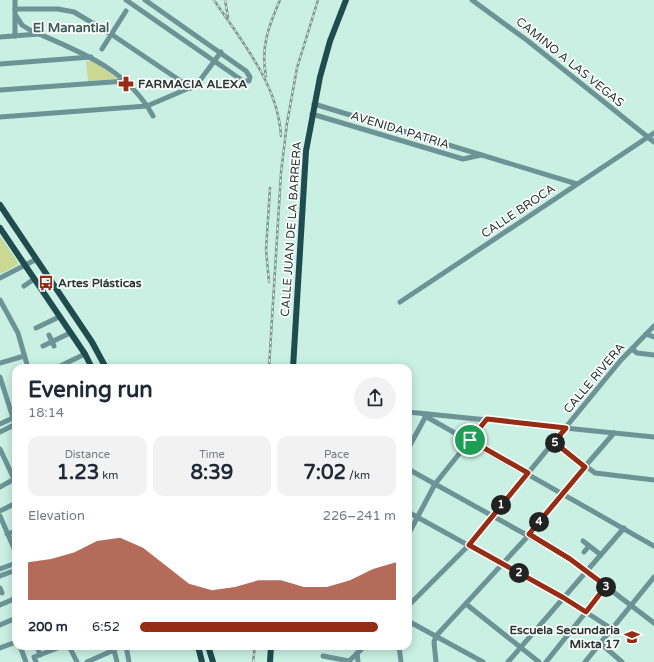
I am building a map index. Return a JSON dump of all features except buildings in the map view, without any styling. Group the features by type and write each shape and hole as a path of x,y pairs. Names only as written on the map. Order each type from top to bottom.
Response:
{"main road":[{"name":"CALLE JUAN DE LA BARRERA","path":"293,364 303,181 312,114 330,41 346,0"},
{"path":"0,205 35,260 92,342 104,364"},
{"path":"0,228 85,354 90,364"},
{"path":"199,650 202,662"},
{"path":"209,650 213,662"},
{"path":"270,662 271,650"}],"street":[{"path":"14,0 16,16 15,36"},
{"path":"126,0 243,81 249,81 250,77 246,71 145,0"},
{"name":"CAMINO A LAS VEGAS","path":"472,0 528,40 654,142"},
{"path":"15,9 70,10 111,34 191,88"},
{"path":"102,50 126,10"},
{"path":"16,16 22,25 92,57 126,81 147,106 153,116"},
{"path":"0,37 40,34"},
{"path":"0,117 147,106 191,88 199,82 221,52"},
{"path":"0,64 92,57"},
{"path":"0,90 126,81"},
{"name":"AVENIDA PATRIA","path":"314,104 577,184"},
{"name":"AVENIDA PATRIA","path":"312,114 463,159 482,155"},
{"name":"CALLE BROCA","path":"400,302 654,133"},
{"path":"0,278 35,260"},
{"path":"24,286 34,279"},
{"path":"0,300 14,324 27,364"},
{"path":"36,328 59,317"},
{"name":"CALLE RIVERA","path":"412,602 469,545 632,348 654,326"},
{"path":"43,346 53,344 70,333"},
{"path":"646,334 654,338"},
{"path":"49,335 53,344"},
{"path":"632,348 637,353 654,355"},
{"path":"71,364 85,354"},
{"path":"0,363 24,356"},
{"path":"0,377 12,412"},
{"path":"412,413 487,419 654,437"},
{"path":"426,415 654,546"},
{"path":"412,441 426,415"},
{"path":"0,424 12,419"},
{"path":"412,527 436,484 487,419"},
{"path":"0,432 12,428"},
{"path":"436,662 434,642 436,636 529,534 614,433"},
{"path":"554,442 585,467 595,473 654,480"},
{"path":"0,449 12,478"},
{"path":"412,471 529,534 570,559 654,624"},
{"path":"0,487 12,481"},
{"path":"0,511 12,505"},
{"path":"412,514 564,598 612,629"},
{"path":"0,516 12,545"},
{"path":"508,662 624,528"},
{"path":"7,534 12,532"},
{"path":"583,541 600,556"},
{"path":"584,552 589,546"},
{"path":"0,570 12,564"},
{"path":"0,576 12,572"},
{"path":"585,662 654,577"},
{"path":"546,662 606,586"},
{"path":"0,605 12,600"},
{"path":"466,604 539,662"},
{"path":"0,625 12,620"},
{"path":"412,623 483,662"},
{"path":"600,643 622,662"},
{"path":"0,648 12,644"},
{"path":"21,650 26,662"},
{"path":"38,650 40,654"},
{"path":"36,662 34,657 52,650"},
{"path":"71,650 77,662"},
{"path":"86,662 110,650"},
{"path":"114,650 117,662"},
{"path":"127,650 129,662"},
{"path":"323,656 349,662 360,650"},
{"path":"400,650 401,662"},
{"path":"357,653 358,662"}],"green space":[{"path":"86,61 94,61 118,79 88,81"},
{"path":"0,236 19,264 0,274"}],"railway":[{"path":"214,0 247,48 266,81 278,117 281,136"},
{"path":"225,0 228,17"},
{"path":"266,76 264,66 265,46 272,18 280,0"},
{"path":"269,364 281,173 287,123 297,68 318,0"},
{"path":"269,282 266,250 270,188"},
{"path":"253,662 254,650"}],"place":[{"name":"FARMACIA ALEXA","path":"126,84"},
{"name":"Artes Plásticas","path":"46,283"},
{"name":"Escuela Secundaria Mixta 17","path":"632,637"}],"district":[{"name":"El Manantial","path":"71,27"}],"route":[{"path":"487,419 566,428 554,442 585,467 529,534 570,559 606,586 586,612 564,598 469,545 528,473 470,440 487,419"}]}
